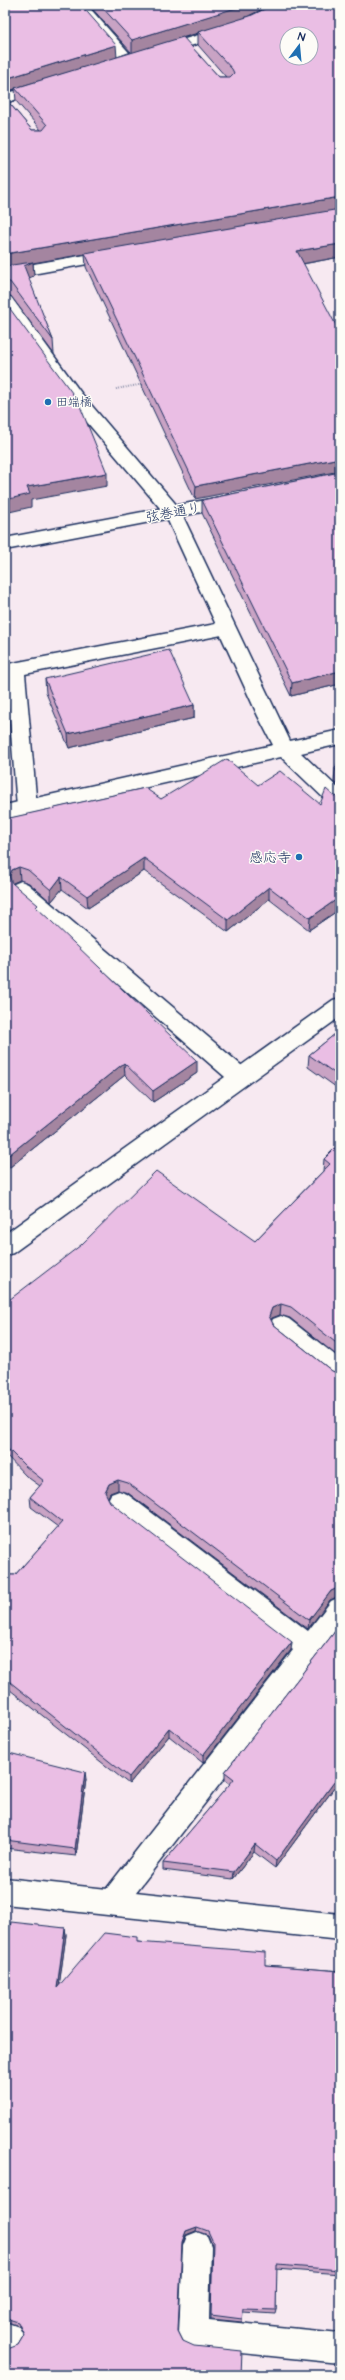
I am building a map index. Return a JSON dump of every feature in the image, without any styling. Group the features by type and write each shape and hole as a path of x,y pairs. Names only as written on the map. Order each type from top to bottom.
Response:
{"street":[{"path":"85,6 128,60"},
{"path":"113,65 128,60 191,49 237,27"},
{"path":"8,103 56,83"},
{"path":"5,274 129,253"},
{"path":"5,301 75,397 174,512 226,628 285,749 340,802"},
{"name":"弦巻通り","path":"5,544 249,497"},
{"path":"27,807 15,669 226,628"},
{"path":"5,812 340,737"},
{"path":"21,889 240,1077"},
{"path":"5,1246 340,1006"},
{"path":"281,1326 340,1373"},
{"path":"119,1502 310,1648"},
{"path":"113,1901 340,1609"},
{"path":"5,1891 113,1901 340,1927"},
{"path":"197,2246 194,2332 340,2348"}],"path":[{"path":"75,397 151,383"}],"building":[{"path":"5,5 81,5 116,45 5,79"},
{"path":"100,5 244,5 132,40"},
{"path":"273,5 340,5 340,197 5,254 5,98 32,130 43,130 47,125 15,88 183,37 219,77 230,77 234,73 232,69 198,32 250,16"},
{"path":"340,209 340,244 297,251 340,333 340,458 196,486 85,253"},
{"path":"33,262 24,266 53,340 10,282 5,282 5,266"},
{"path":"5,302 78,401 107,473 27,487 30,494 5,500"},
{"path":"340,472 340,671 292,683 202,500"},
{"path":"169,650 194,705 68,734 45,679"},
{"path":"340,757 340,775 335,769"},
{"path":"227,759 258,785 280,771 320,804 326,789 334,796 340,797 340,897 310,918 269,887 228,920 144,858 87,896 61,877 51,890 28,870 19,867 12,870 9,876 12,883 38,905 36,907 197,1061 153,1091 124,1063 5,1158 5,819 145,788 161,799"},
{"path":"340,1030 340,1077 309,1055"},
{"path":"340,1143 340,1346 291,1307 281,1304 272,1308 269,1316 273,1324 332,1371 340,1374 340,1587 331,1591 309,1620 128,1483 118,1480 109,1484 105,1492 110,1502 292,1642 203,1755 169,1728 129,1777 5,1678 5,1575 15,1575 62,1522 30,1497 44,1481 25,1466 5,1446 5,1303 81,1245 156,1171 255,1241 330,1164 324,1159"},
{"path":"340,1625 340,1774 276,1861 255,1844 234,1872 163,1863 234,1779 225,1772"},
{"path":"5,1752 85,1772 75,1849 5,1840"},
{"path":"11,1922 65,1928 57,1988 104,1933 137,1937 137,1942 265,1952 265,1965 340,1971 340,2270 277,2265 276,2310 243,2309 242,2319 211,2315 213,2242 208,2231 197,2227 186,2231 182,2242 178,2331 183,2341 194,2346 242,2351 241,2375 5,2375 5,2350 18,2345 24,2335 18,2322 5,2318 5,1933 9,1933"}],"place":[{"name":"田端橋","path":"48,402"},
{"name":"感応寺","path":"299,857"}]}
